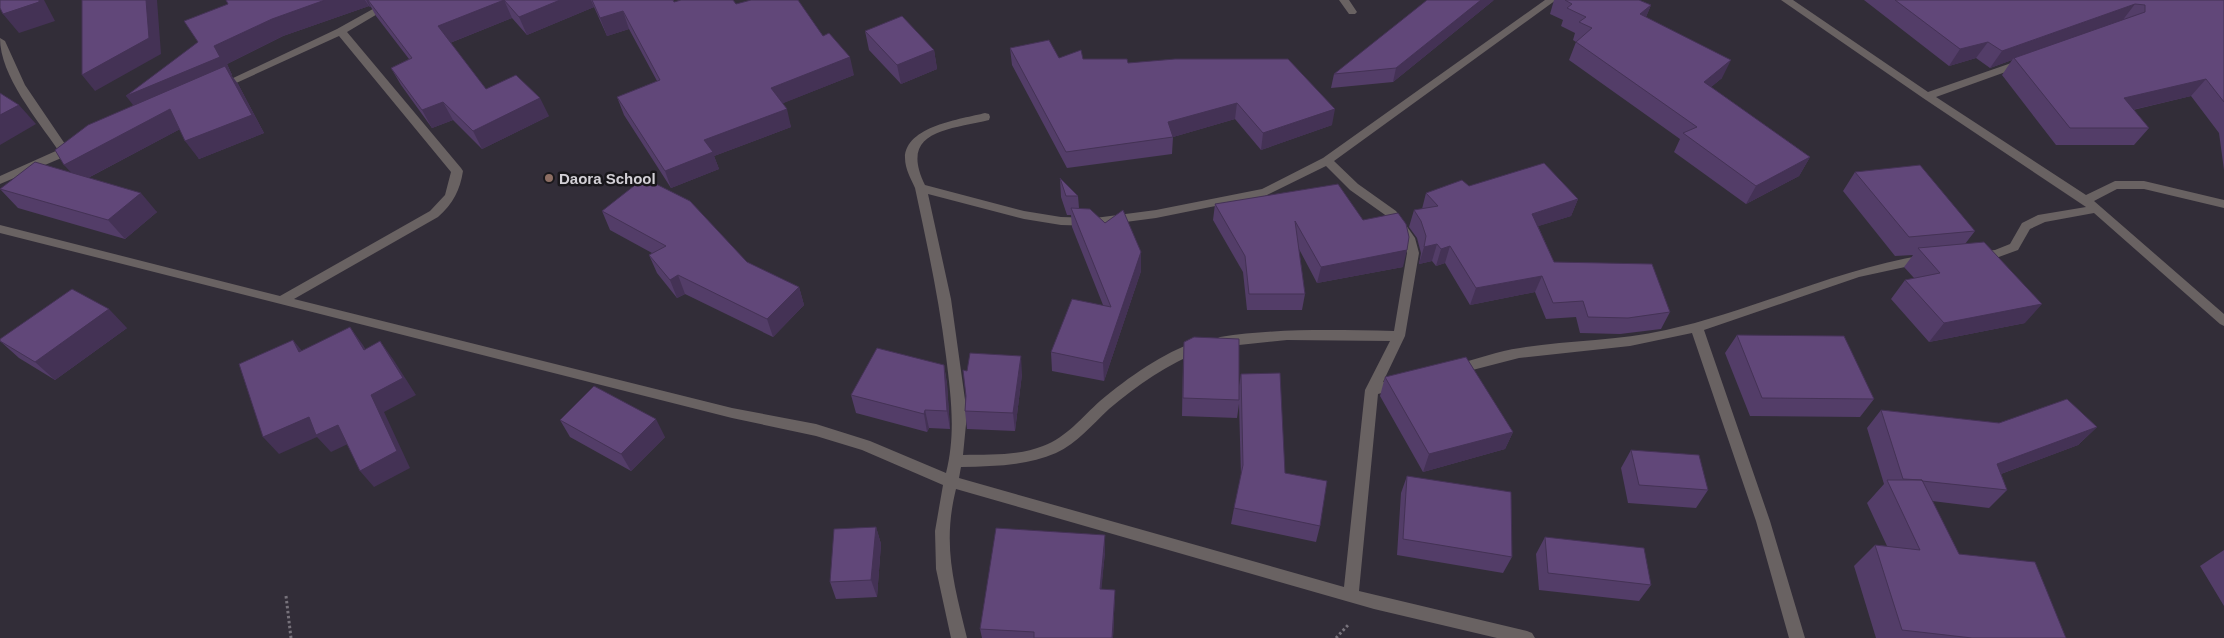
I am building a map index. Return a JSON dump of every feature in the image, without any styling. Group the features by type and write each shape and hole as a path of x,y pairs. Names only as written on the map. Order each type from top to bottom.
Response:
{"street":[{"path":"205,93 341,31 396,0"},
{"path":"1344,0 1352,12"},
{"path":"921,188 1024,215 1095,222 1156,214 1265,192 1328,161 1551,0"},
{"path":"1786,0 1927,96 2086,200 2224,320"},
{"path":"281,301 434,214 449,202 455,186 457,171 341,31"},
{"path":"0,40 20,85 65,152"},
{"path":"1927,96 2036,57"},
{"path":"959,638 943,569 942,531 946,501 956,462 960,414 945,299 921,188 912,163 911,154 914,146 929,133 985,117"},
{"path":"0,180 82,145"},
{"path":"1328,161 1354,187 1392,214 1409,238 1413,253 1399,336 1372,390 1351,594"},
{"path":"2086,200 2115,185 2144,185 2182,192 2224,204"},
{"path":"1963,256 2004,252 2014,247 2026,226 2042,218 2096,209"},
{"path":"0,229 732,413 816,430 865,445 952,482 1351,594 1527,638"},
{"path":"1446,372 1517,354 1666,335 1764,306 1867,270 1896,262 1939,257"},
{"path":"1696,326 1763,521 1797,638"},
{"path":"956,462 1027,457 1050,450 1069,439 1106,405 1173,356 1200,345 1245,337 1298,334 1399,336"},
{"path":"1372,390 1408,381"}],"path":[{"path":"286,596 291,638"}],"building":[{"path":"0,0 39,0 39,2 3,14 0,8"},
{"path":"82,0 146,0 149,38 82,75"},
{"path":"226,0 325,0 272,19 214,46 220,57 126,96 198,42 184,21 228,4"},
{"path":"368,0 504,0 438,26 486,89 516,75 540,98 473,131 443,102 422,110 391,68 412,58"},
{"path":"504,0 560,0 519,17"},
{"path":"592,0 673,0 674,2 681,0 733,0 736,4 751,0 798,0 823,36 829,33 850,57 771,88 787,109 704,140 713,152 665,171 617,97 660,80 623,11 600,18"},
{"path":"1427,0 1481,0 1396,68 1334,74"},
{"path":"1565,0 1639,0 1651,5 1640,14 1731,60 1704,82 1810,157 1756,186 1683,133 1697,127 1576,42 1592,28 1579,22 1586,17 1567,8 1572,4"},
{"path":"1895,0 2224,0 2224,102 2206,79 2124,98 2149,128 2070,128 2014,58 2145,12 2145,5 2135,4 2002,51 1988,42 1960,49"},
{"path":"902,16 934,50 897,65 865,31"},
{"path":"1049,40 1059,58 1081,50 1083,59 1127,59 1128,63 1175,59 1288,59 1335,109 1263,133 1237,103 1168,122 1173,137 1066,152 1010,48"},
{"path":"225,66 252,115 185,141 170,109 64,165 55,150 88,125"},
{"path":"0,93 19,105 0,115"},
{"path":"35,162 141,193 108,220 0,189"},
{"path":"1544,163 1578,199 1532,214 1554,262 1652,264 1670,312 1628,318 1588,317 1583,301 1553,303 1542,276 1476,288 1450,246 1441,249 1437,244 1424,247 1426,236 1421,221 1414,210 1438,206 1426,193 1462,180 1469,186"},
{"path":"1920,165 1975,231 1909,237 1855,172"},
{"path":"644,178 690,201 747,262 799,287 767,319 678,275 670,280 649,255 666,246 602,211"},
{"path":"1060,178 1078,196 1066,196"},
{"path":"1338,184 1363,220 1398,213 1406,224 1409,237 1407,250 1321,267 1295,221 1305,294 1249,294 1245,256 1215,204"},
{"path":"1071,208 1090,209 1105,223 1123,210 1141,252 1103,363 1051,352 1072,299 1111,307"},
{"path":"1984,242 2042,304 1944,323 1905,280 1940,273 1918,248"},
{"path":"72,289 109,309 35,362 0,341 0,339"},
{"path":"350,327 364,350 380,341 403,378 371,395 397,451 360,471 338,425 316,435 309,417 263,437 239,364 293,340 299,352"},
{"path":"1737,335 1844,336 1874,399 1762,398"},
{"path":"1194,337 1239,339 1239,400 1183,398 1184,342"},
{"path":"877,348 944,365 947,411 925,410 924,414 851,395"},
{"path":"970,353 1021,356 1013,413 965,411 966,396 963,370 967,371"},
{"path":"1466,357 1513,432 1429,454 1385,377"},
{"path":"1280,373 1285,473 1327,481 1320,526 1234,508 1243,465 1241,374"},
{"path":"594,386 656,419 621,454 560,420"},
{"path":"2067,399 2097,427 1997,464 2007,490 1903,479 1881,410 1999,423"},
{"path":"1631,450 1699,455 1708,490 1639,485"},
{"path":"1407,476 1511,492 1512,557 1403,539"},
{"path":"1887,480 1922,480 1959,554 2035,562 2066,638 1972,638 1902,630 1875,545 1920,550"},
{"path":"876,527 871,580 830,582 834,529"},
{"path":"996,528 1105,535 1100,589 1115,590 1112,638 1034,638 1034,632 980,629"},
{"path":"1545,537 1644,548 1651,585 1548,573"}],"place":[{"name":"Daora School","path":"549,178"}]}
